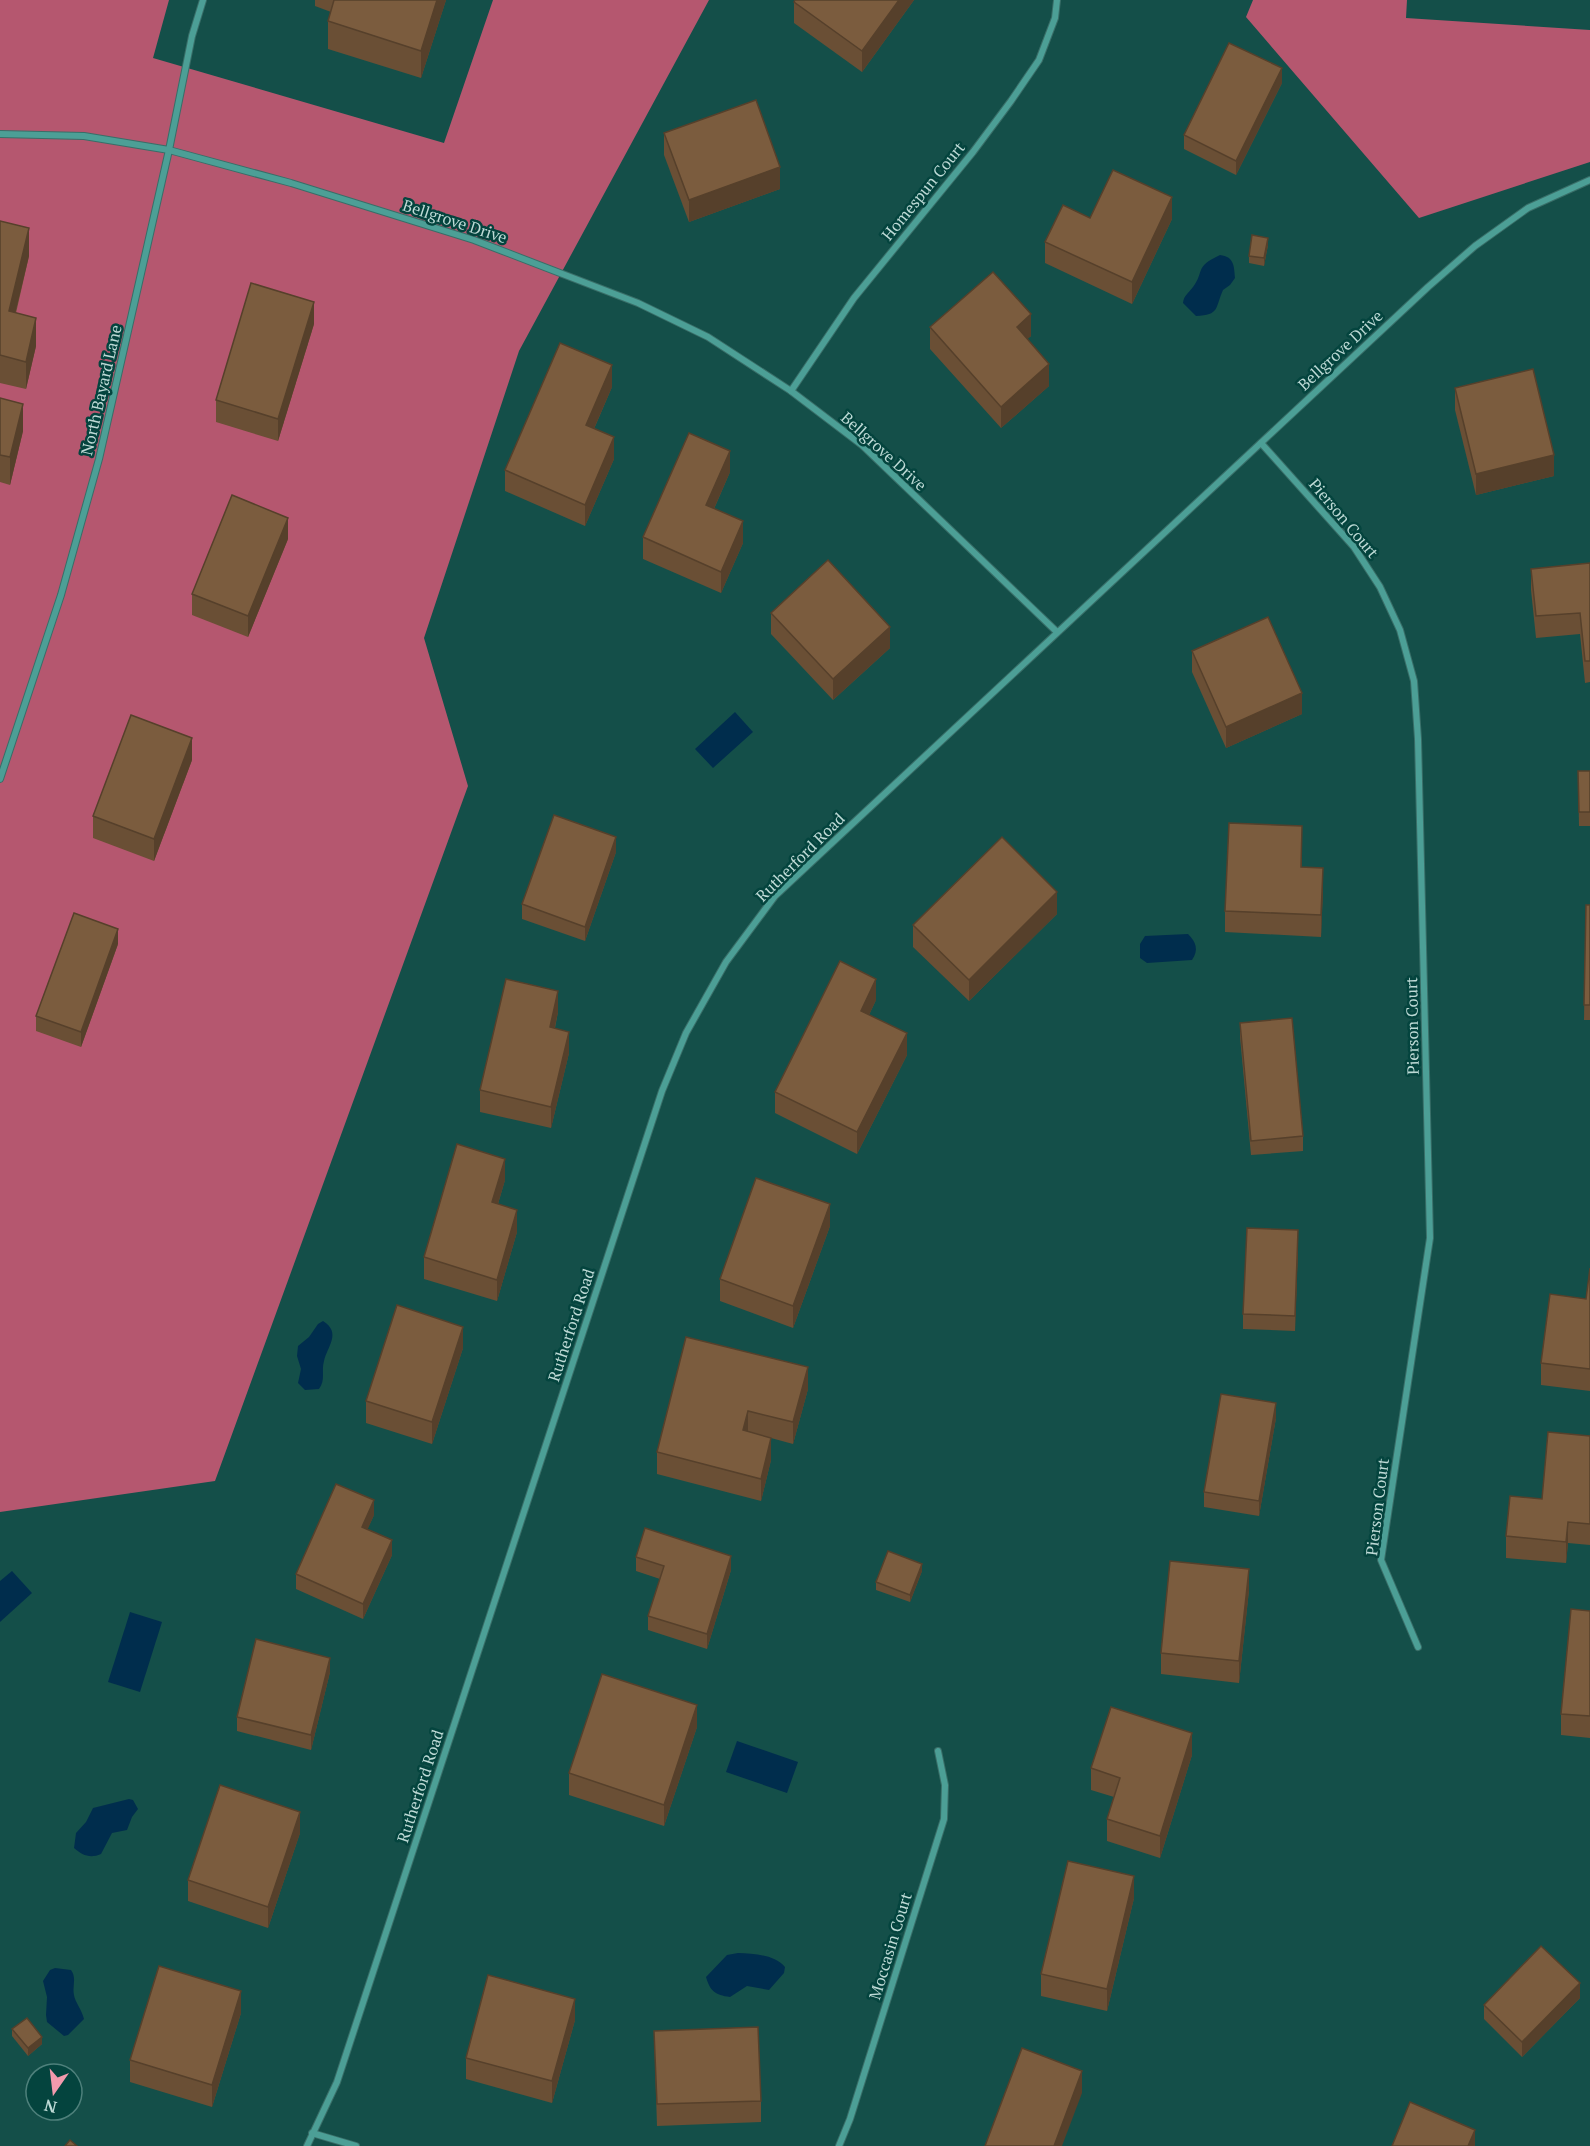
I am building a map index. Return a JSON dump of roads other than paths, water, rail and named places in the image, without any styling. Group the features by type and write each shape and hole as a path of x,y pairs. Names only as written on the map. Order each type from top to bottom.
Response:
{"street":[{"name":"North Bayard Lane","path":"0,779 61,595 99,459 169,150 192,36 203,0"},
{"name":"Homespun Court","path":"791,391 854,298 973,152 1039,60 1055,18 1057,0"},
{"name":"Bellgrove Drive","path":"0,134 84,136 169,150 291,183 474,240 638,303 708,338 791,391 862,445 1057,632 1428,286 1474,246 1528,208 1590,180"},
{"name":"Pierson Court","path":"1261,443 1354,547 1380,587 1400,630 1414,681 1418,739 1430,1238 1381,1560 1418,1647"},
{"name":"Rutherford Road","path":"307,2146 337,2082 659,1102 686,1034 726,962 775,896 1057,632"},
{"name":"Moccasin Court","path":"839,2146 850,2119 944,1819 945,1785 938,1751"},
{"path":"312,2133 356,2146"}],"water":[{"path":"1220,255 1231,260 1235,278 1223,290 1213,312 1196,316 1183,303 1184,298 1197,282 1203,266"},
{"path":"735,712 753,732 713,768 695,749"},
{"path":"1188,934 1196,946 1192,960 1147,963 1140,958 1140,944 1145,936"},
{"path":"323,1321 332,1330 332,1340 323,1365 322,1382 319,1389 305,1390 298,1383 301,1369 297,1356 298,1346"},
{"path":"12,1571 32,1593 0,1622 0,1581"},
{"path":"130,1612 162,1622 140,1692 108,1682"},
{"path":"737,1741 798,1762 787,1793 726,1772"},
{"path":"133,1800 138,1809 127,1830 112,1833 101,1854 86,1856 74,1848 76,1833 86,1822 93,1808"},
{"path":"738,1953 775,1959 785,1967 784,1973 769,1990 747,1986 730,1997 720,1995 711,1989 706,1977 727,1955"},
{"path":"55,1968 71,1970 73,1973 75,1998 84,2019 68,2035 64,2036 47,2022 46,2015 47,1997 43,1981 50,1970"}]}
